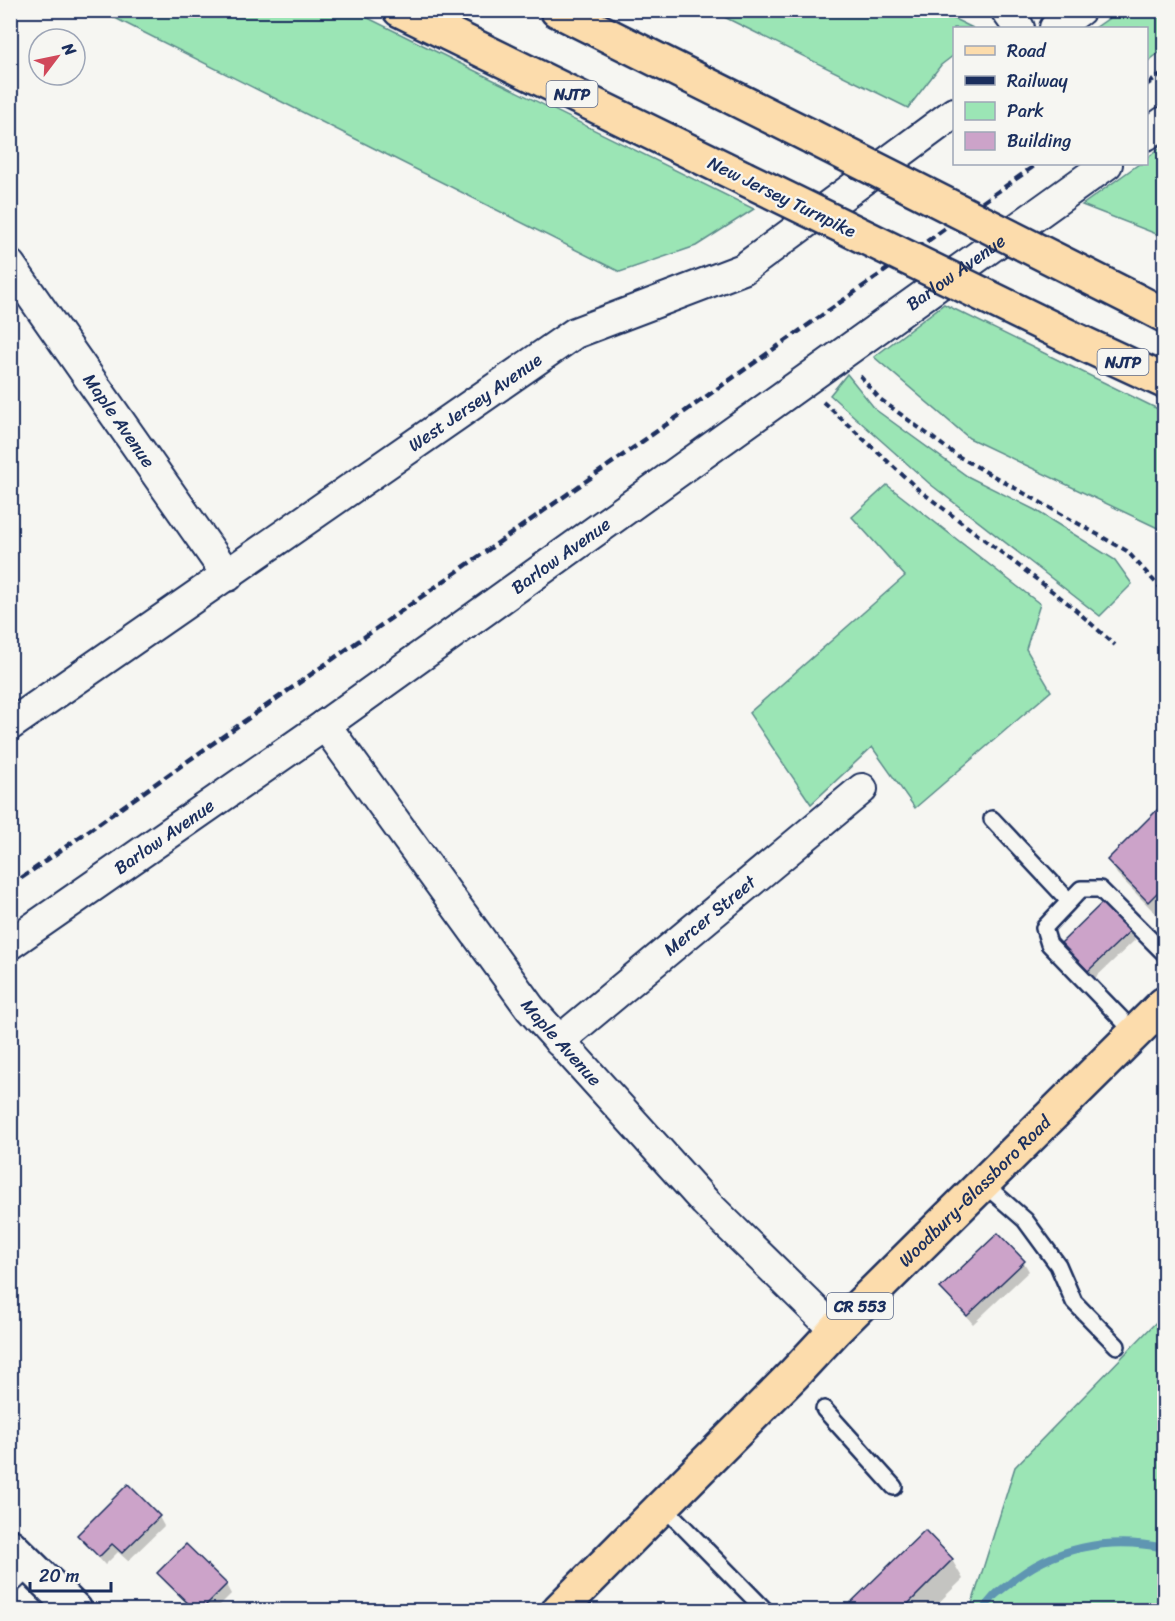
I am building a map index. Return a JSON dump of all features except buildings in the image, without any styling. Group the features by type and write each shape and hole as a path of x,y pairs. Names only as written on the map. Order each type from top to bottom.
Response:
{"main road":[{"name":"New Jersey Turnpike","path":"400,10 1164,381"},
{"path":"557,10 1150,308"},
{"name":"Woodbury-Glassboro Road","path":"559,1611 835,1330 1164,1004"},
{"path":"16,1561 75,1611"}],"street":[{"path":"1006,10 1018,27"},
{"path":"1056,27 1080,10"},
{"name":"West Jersey Avenue","path":"10,725 228,576 575,333 743,269 953,114"},
{"path":"1148,134 1164,122"},
{"name":"Barlow Avenue","path":"10,944 325,725 1106,165"},
{"name":"Maple Avenue","path":"10,266 228,576"},
{"name":"Maple Avenue","path":"325,725 530,1008 705,1202 835,1330"},
{"name":"Mercer Street","path":"559,1041 862,789"}],"lane":[{"path":"992,819 1070,901"},
{"path":"1135,1033 1049,944 1044,928 1081,889 1100,889 1164,953"},
{"path":"984,1184 1025,1220 1058,1265 1074,1302 1117,1347"},
{"path":"824,1408 894,1487"},
{"path":"663,1506 765,1611"}],"path":[{"path":"840,355 880,399 956,455 1127,551 1164,592"},
{"path":"803,382 919,490 1069,603 1115,645"}],"green space":[{"path":"1121,10 1164,11 1164,49 1148,61 1148,27 1096,27"},
{"path":"101,11 354,11 754,209 696,246 620,272"},
{"path":"712,11 938,11 971,27 953,27 953,56 941,65 908,108"},
{"path":"1164,145 1164,237 1082,205 1138,165 1148,165 1148,157"},
{"path":"944,304 1164,412 1164,531 969,438 874,357"},
{"path":"847,374 876,410 967,476 1035,510 1115,560 1132,584 1100,616 930,484 830,395"},
{"path":"887,485 1040,604 1026,649 1051,691 915,808 872,747 811,804 749,713 905,576 852,517"},
{"path":"1164,1314 1164,1610 970,1610 1015,1467"}],"waterway":[{"path":"984,1610 995,1595 1026,1571 1063,1553 1103,1544 1123,1543 1164,1548"}],"railway":[{"path":"1148,84 1164,73"},
{"path":"10,886 1036,165"}]}
